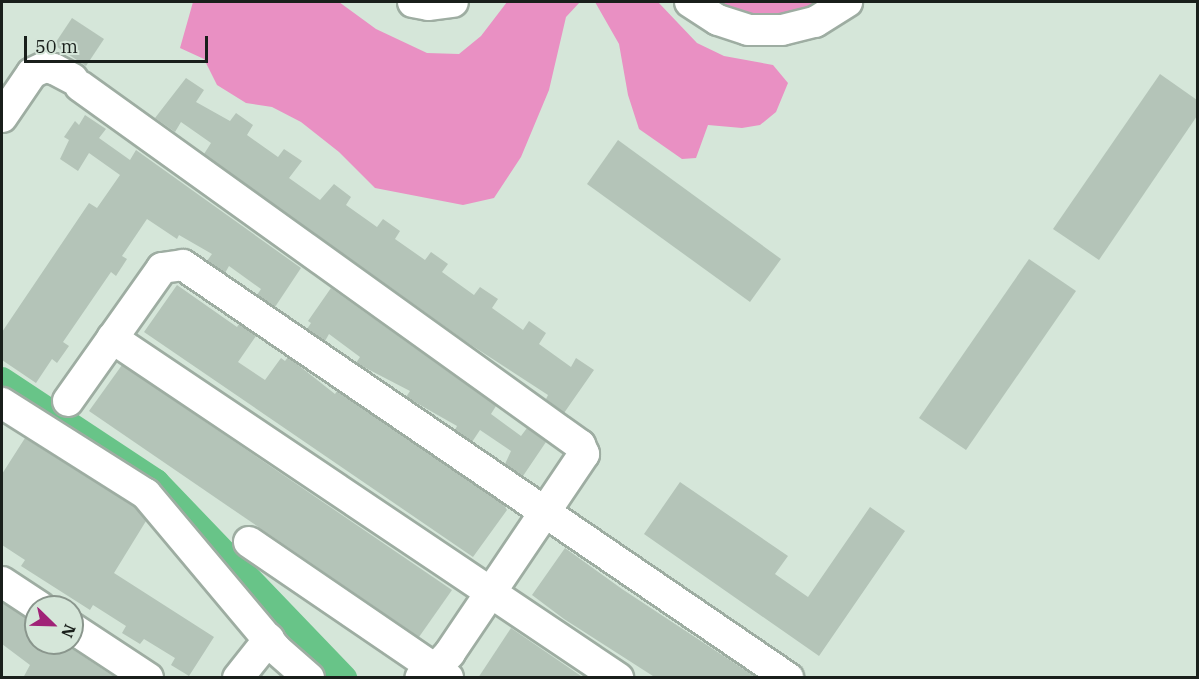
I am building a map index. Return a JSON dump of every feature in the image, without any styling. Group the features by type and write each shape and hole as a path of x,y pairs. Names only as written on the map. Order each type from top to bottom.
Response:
{"street":[{"path":"413,2 428,5 453,2"},
{"path":"690,2 718,20 748,30 782,30 815,22 848,2"},
{"path":"2,117 32,73 45,67 54,69 77,82 580,445 584,454 434,675 249,542"},
{"path":"68,401 162,268 183,265 543,514 788,678"},
{"path":"112,338 618,678"},
{"path":"2,403 146,494 269,639 309,678"},
{"path":"2,582 24,596"},
{"path":"84,636 148,678"},
{"path":"238,678 269,639"}],"shaded area":[{"path":"193,2 339,2 376,29 427,53 459,54 481,36 507,2 580,2 566,17 549,90 521,157 494,198 463,205 375,188 339,152 301,122 272,107 246,103 217,85 204,59 180,48"},
{"path":"595,2 658,2 697,43 724,56 773,65 788,83 776,112 760,125 742,128 708,125 696,158 682,159 639,129 628,95 619,44"},
{"path":"719,2 818,2 804,10 773,16 739,12"}],"building":[{"path":"72,18 104,39 86,66 54,45"},
{"path":"1160,74 1197,100 1197,116 1099,260 1053,229"},
{"path":"186,78 204,90 196,102 230,121 236,113 253,125 247,135 278,157 284,149 302,161 289,178 320,200 334,184 351,197 346,205 377,227 383,219 400,231 395,239 425,260 431,252 448,264 442,272 474,295 480,287 498,299 492,308 523,330 529,321 546,333 539,344 571,367 576,358 594,370 564,413 546,399 548,395 468,343 204,154 211,143 181,122 175,132 155,118"},
{"path":"85,115 106,129 99,138 130,160 136,150 301,268 275,307 257,295 261,289 229,266 225,273 207,261 212,254 179,235 177,239 147,219 122,256 127,259 116,276 111,272 63,342 69,346 57,363 52,359 36,383 2,360 2,332 89,203 97,208 120,175 89,153 78,171 60,159 69,140 64,137 75,121 79,125"},
{"path":"618,140 781,259 750,302 587,184"},
{"path":"1029,259 1076,291 966,450 919,418"},
{"path":"177,285 237,327 239,324 256,336 238,362 265,380 281,358 285,361 288,357 335,394 337,391 504,505 507,510 473,557 144,332"},
{"path":"331,288 496,406 491,414 521,436 527,428 546,442 523,476 505,464 511,451 480,430 472,442 455,430 457,426 406,397 410,391 356,363 360,357 329,334 325,341 307,329 311,323 308,321"},
{"path":"122,365 452,590 419,637 89,411"},
{"path":"25,438 135,507 146,521 114,573 214,637 189,676 171,665 175,658 144,639 140,644 122,633 126,626 93,605 90,610 84,606 84,595 66,595 21,566 25,560 2,545 2,474"},
{"path":"680,482 788,556 775,574 808,597 870,507 905,531 819,656 644,534"},
{"path":"565,548 622,589 757,678 656,678 564,619 532,595"},
{"path":"2,602 24,616 24,655 81,655 116,678 23,678 30,665 2,644"},
{"path":"511,628 584,678 478,678"}],"waterway":[{"path":"2,380 156,482 344,678"}]}
